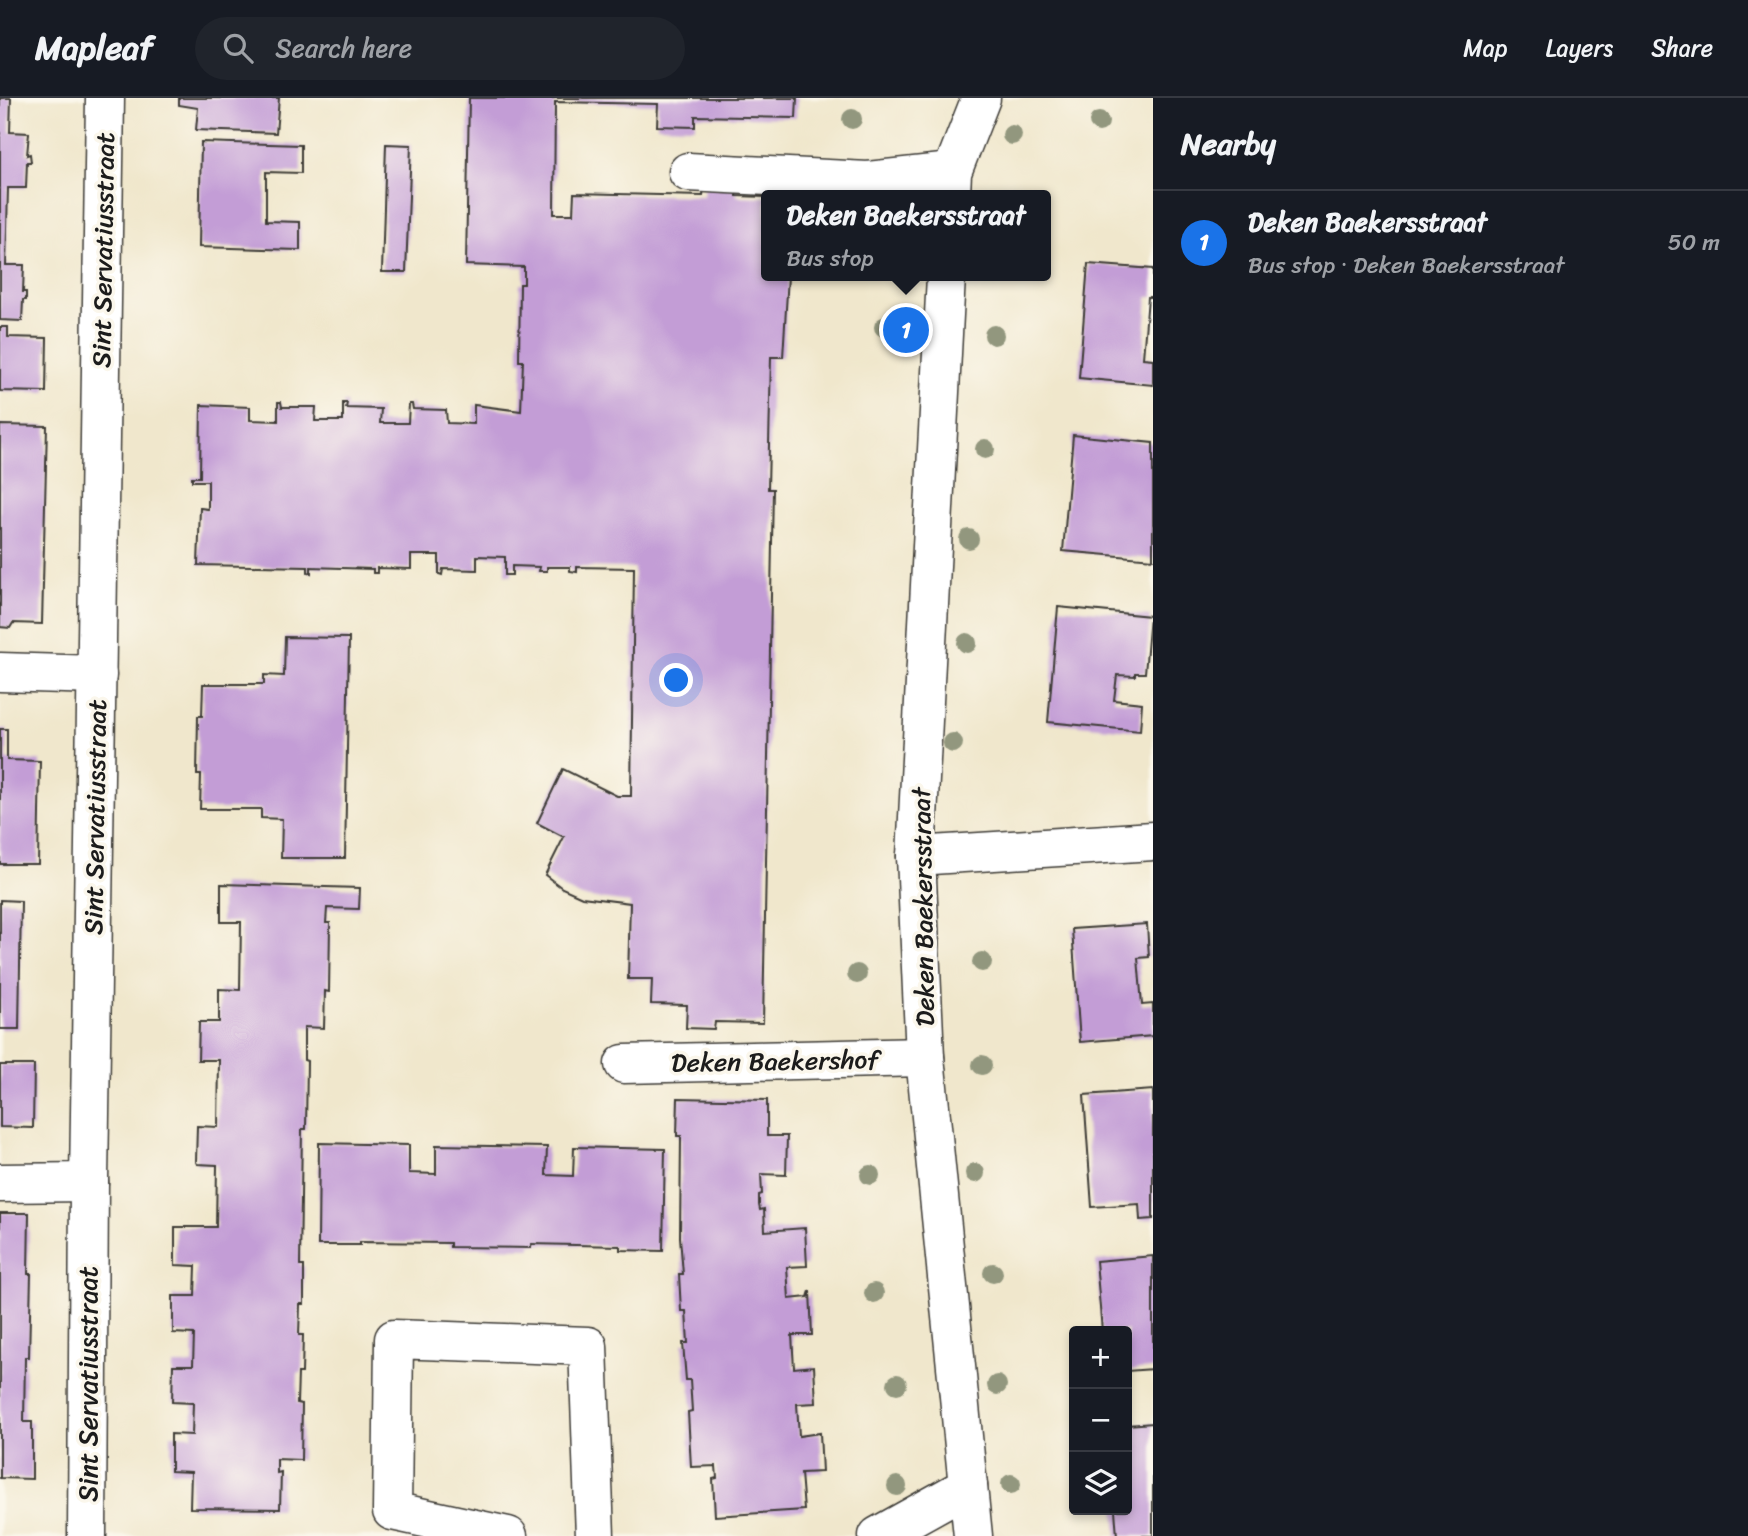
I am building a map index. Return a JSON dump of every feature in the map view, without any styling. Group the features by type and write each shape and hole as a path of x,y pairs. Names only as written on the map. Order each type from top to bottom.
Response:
{"street":[{"name":"Sint Servatiusstraat","path":"88,1536 89,1182 105,98"},
{"path":"688,172 951,184 981,98"},
{"name":"Deken Baekersstraat","path":"946,281 916,856 926,1057 973,1536"},
{"path":"0,672 97,675"},
{"path":"916,856 1153,841"},
{"name":"Deken Baekershof","path":"624,1064 926,1057"},
{"path":"0,1183 89,1182"},
{"path":"508,1536 391,1511 394,1339 589,1346 595,1536"},
{"path":"878,1536 968,1486"}],"building":[{"path":"0,98 11,98 10,132 29,133 27,155 30,154 31,162 27,162 26,188 8,188 6,265 24,265 23,292 26,292 26,300 23,300 22,321 0,320"},
{"path":"179,98 279,98 276,133 196,130 198,108 179,105"},
{"path":"469,98 797,98 796,118 695,116 695,127 657,126 658,104 555,102 554,214 573,214 574,193 703,196 704,187 737,188 737,196 761,197 761,281 788,281 783,357 771,357 768,489 773,489 763,1023 715,1022 714,1029 686,1028 687,1005 651,1004 652,979 628,979 630,903 582,897 562,888 545,875 564,837 537,823 563,769 617,796 631,796 634,568 577,567 577,572 570,571 570,567 547,567 547,571 539,571 540,567 512,566 512,575 505,575 505,557 477,556 477,570 443,569 442,575 439,574 439,555 411,555 411,569 377,568 377,573 373,573 373,569 311,567 311,573 308,572 308,567 198,565 200,508 208,509 208,481 192,481 192,477 200,477 201,405 250,407 250,420 278,421 278,402 281,402 282,407 316,407 315,421 343,421 343,403 347,403 346,408 381,409 380,423 408,423 409,404 412,404 413,409 446,410 447,423 474,424 474,405 521,411 523,361 519,361 520,284 524,284 524,267 466,265"},
{"path":"201,142 301,145 301,173 266,172 266,221 300,222 300,250 199,247"},
{"path":"386,144 411,145 406,272 382,272"},
{"path":"1088,264 1153,269 1153,297 1148,297 1143,358 1153,359 1153,385 1079,378"},
{"path":"0,327 8,327 8,337 47,338 46,392 0,391"},
{"path":"0,425 47,426 42,624 13,623 10,628 0,627"},
{"path":"1073,435 1153,443 1153,559 1063,551"},
{"path":"1058,607 1150,616 1145,673 1135,673 1135,676 1117,675 1114,700 1142,703 1140,731 1048,722"},
{"path":"285,637 349,638 345,858 281,858 282,819 261,818 261,809 200,809 201,775 197,775 198,716 202,716 203,684 264,684 264,675 284,676"},
{"path":"0,729 7,729 7,760 40,761 38,864 0,864"},
{"path":"221,884 360,888 359,909 327,908 326,923 330,923 329,992 325,991 324,1028 304,1027 304,1060 307,1061 306,1129 302,1129 300,1266 304,1266 304,1304 300,1304 299,1335 303,1335 302,1373 298,1373 297,1403 302,1404 301,1460 277,1459 277,1473 281,1472 280,1509 190,1508 191,1472 171,1471 171,1434 192,1435 193,1403 172,1402 173,1365 193,1365 194,1334 173,1333 173,1296 195,1296 196,1266 175,1265 175,1227 216,1227 217,1165 196,1162 197,1126 218,1127 219,1060 198,1060 199,1022 219,1022 219,989 240,990 241,922 221,922"},
{"path":"0,900 21,901 19,1029 0,1029"},
{"path":"1147,924 1149,957 1138,958 1142,1005 1153,1004 1153,1036 1080,1042 1072,929"},
{"path":"0,1065 34,1065 33,1128 0,1127"},
{"path":"1153,1090 1153,1219 1140,1220 1139,1204 1092,1207 1084,1095"},
{"path":"678,1098 767,1100 767,1136 787,1136 786,1175 761,1174 762,1194 759,1195 759,1205 760,1210 764,1209 765,1231 805,1228 807,1266 787,1267 789,1299 808,1297 810,1291 812,1335 792,1335 794,1368 814,1366 816,1403 797,1404 799,1436 820,1433 822,1472 801,1473 804,1510 715,1516 713,1479 717,1478 716,1466 691,1467 688,1412 692,1411 690,1380 686,1380 683,1343 688,1343 686,1311 681,1311 679,1274 683,1274"},
{"path":"319,1143 409,1145 409,1173 436,1174 436,1145 547,1147 546,1175 573,1176 574,1147 665,1149 663,1251 620,1250 620,1246 531,1244 531,1248 450,1247 450,1243 360,1242 360,1245 318,1245"},
{"path":"0,1213 29,1213 28,1274 31,1274 24,1422 32,1422 32,1479 0,1478"},
{"path":"1153,1256 1153,1369 1132,1371 1132,1326 1102,1326 1096,1261"},
{"path":"1153,1423 1153,1536 1117,1536 1115,1515 1132,1515 1132,1425"}],"place":[{"name":"Deken Baekersstraat","path":"906,330"}]}
